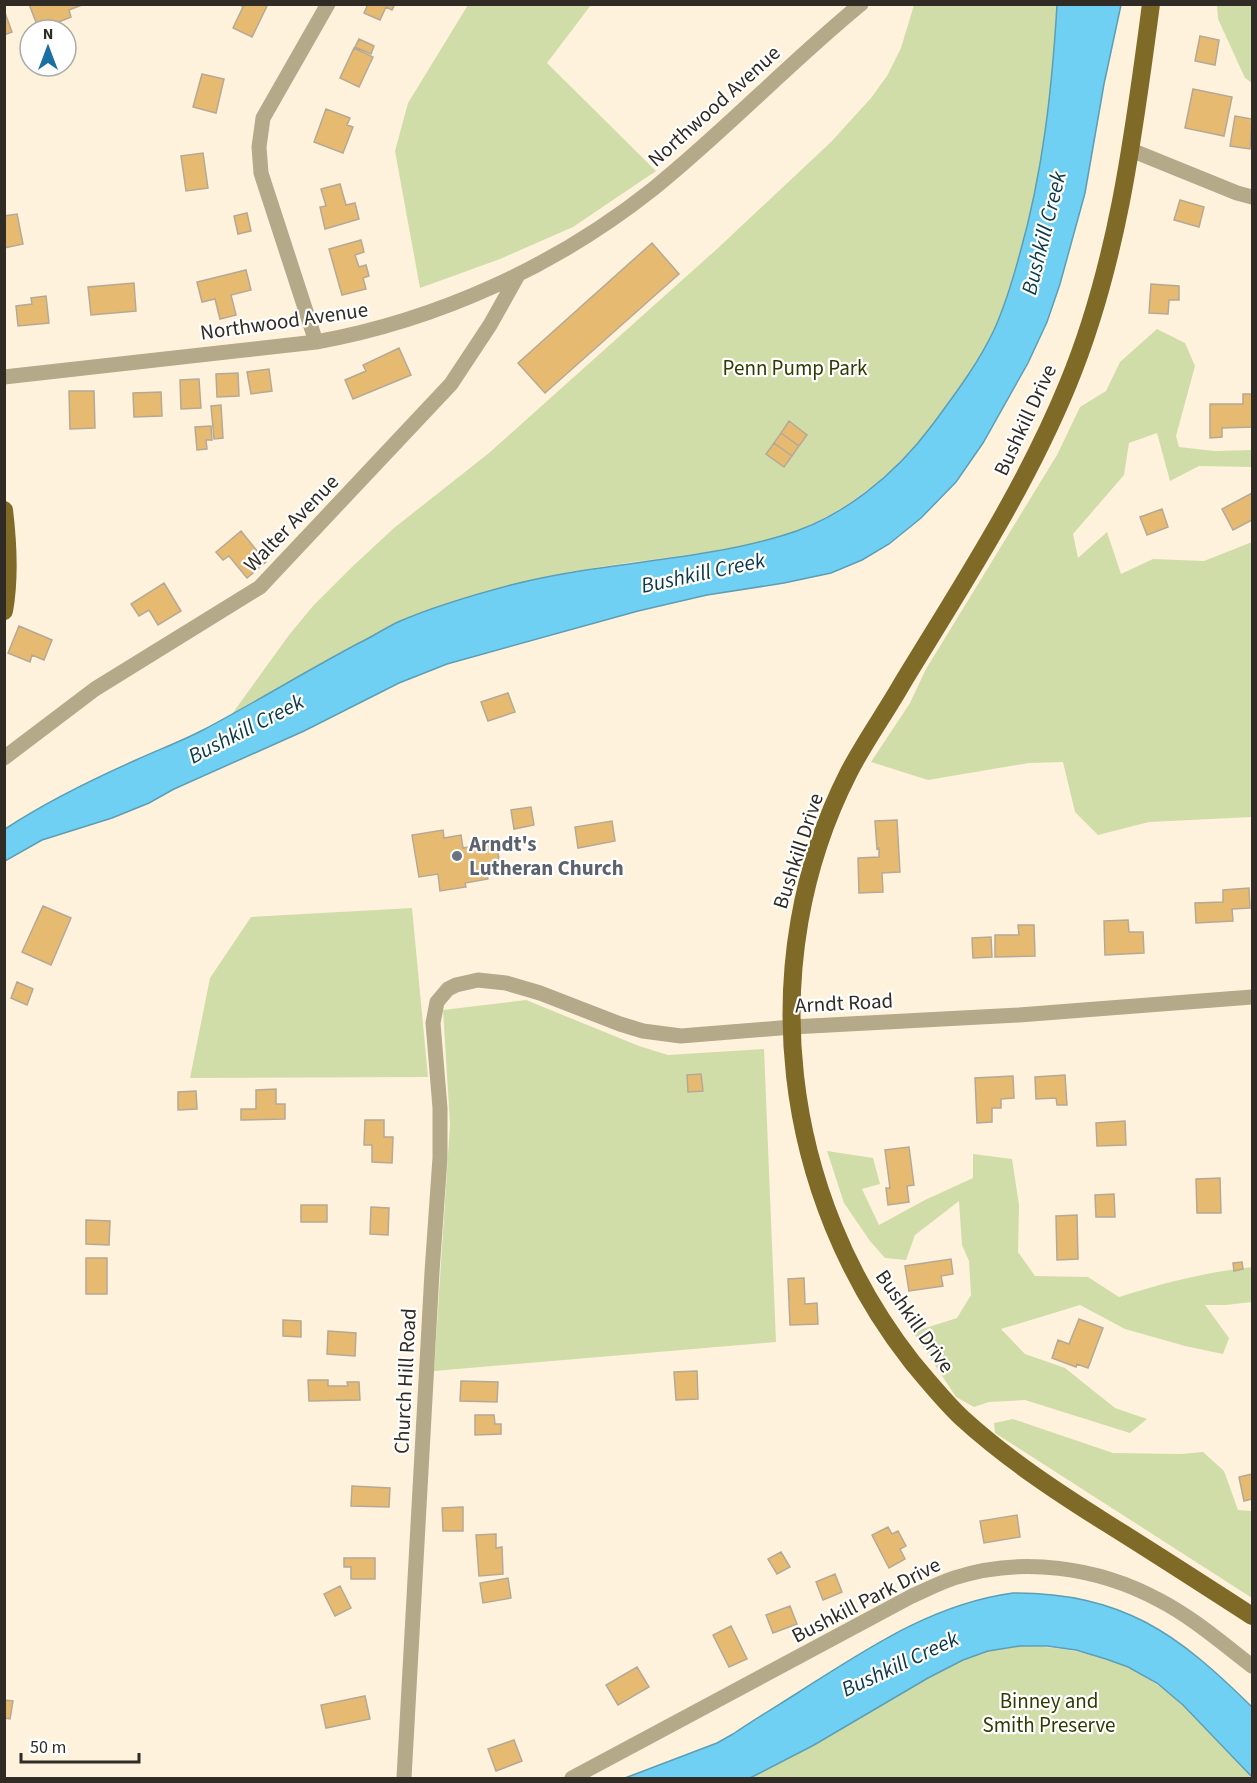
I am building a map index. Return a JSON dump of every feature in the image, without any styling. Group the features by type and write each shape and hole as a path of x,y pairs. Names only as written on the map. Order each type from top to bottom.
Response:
{"main road":[{"name":"Bushkill Drive","path":"1151,4 1131,150 1103,279 1078,357 1038,450 996,529 849,771 831,814 804,893 794,950 792,1027 802,1129 818,1189 838,1238 866,1296 899,1345 959,1415 1013,1461 1252,1616"},
{"path":"4,510 8,542 7,597 4,611"}],"street":[{"path":"316,342 261,173 258,147 263,118 328,4"},
{"name":"Northwood Avenue","path":"4,377 316,342 357,335 400,323 463,299 518,275 572,245 652,190 861,4"},
{"path":"1131,150 1252,197"},
{"name":"Walter Avenue","path":"4,758 95,689 260,587 451,384 490,326 518,275"},
{"name":"Arndt Road","path":"448,989 478,980 506,983 540,993 612,1022 681,1036 792,1027 1020,1015 1252,997"},
{"name":"Church Hill Road","path":"404,1779 440,1158 440,1108 433,1023 437,1002 448,989"},
{"name":"Bushkill Park Drive","path":"572,1779 912,1596 956,1577 978,1572 1027,1567 1054,1568 1085,1572 1118,1582 1180,1612 1252,1666"}],"green space":[{"path":"468,5 591,5 547,63 656,171 573,227 500,259 420,288 395,151 408,103"},
{"name":"Penn Pump Park","path":"914,5 1057,5 1051,87 1040,169 1033,210 1010,290 995,328 976,362 924,436 907,454 890,471 852,501 831,514 786,535 733,548 551,576 438,607 393,624 232,714 289,635 313,606 352,567 394,528 489,453 718,248 831,142 871,98 887,76 901,48"},
{"path":"1217,5 1252,5 1252,83 1245,78 1218,19"},
{"path":"1157,329 1185,343 1195,366 1176,436 1179,447 1214,451 1252,450 1252,467 1199,466 1170,481 1157,433 1129,443 1124,475 1073,534 1078,558 1107,532 1121,574 1153,559 1204,561 1252,542 1252,817 1149,822 1098,835 1075,812 1063,762 1029,763 928,780 871,762 910,703 926,669 1057,455 1080,407 1106,391 1120,362"},
{"path":"412,908 428,1077 190,1078 210,978 251,917"},
{"path":"526,1000 639,1046 668,1055 764,1049 776,1342 434,1371 450,1124 443,1010"},
{"path":"827,1151 873,1158 880,1184 862,1189 879,1225 973,1178 973,1154 1012,1159 1019,1205 1018,1252 1035,1276 1088,1277 1119,1297 1185,1279 1252,1267 1252,1302 1205,1305 1229,1338 1223,1354 1125,1329 1080,1305 1001,1329 1025,1354 1065,1368 1115,1408 1147,1419 1130,1433 1025,1400 989,1402 974,1407 956,1397 913,1332 957,1318 971,1295 969,1261 962,1245 959,1201 915,1235 906,1260 885,1258 870,1241 844,1203"},
{"path":"1013,1419 1113,1453 1203,1452 1224,1471 1238,1510 1252,1511 1252,1598 995,1433 994,1423"},
{"name":"Binney and Smith Preserve","path":"1020,1646 1073,1651 1107,1660 1140,1674 1179,1702 1252,1778 750,1778 814,1745 963,1660 988,1651"}],"water":[{"name":"Bushkill Creek","path":"1057,5 1121,5 1104,84 1085,193 1060,284 1047,322 1028,363 983,443 956,482 921,518 889,544 862,560 831,573 707,595 638,611 447,664 399,683 304,731 174,789 149,803 112,818 42,840 5,861 5,829 21,819 86,784 203,730 398,622 469,597 544,577 680,557 748,545 781,536 825,518 846,506 885,477 933,424 966,378 981,355 1002,312 1015,273 1035,192 1049,99"},
{"name":"Bushkill Creek","path":"1013,1593 1086,1600 1117,1610 1146,1622 1198,1658 1252,1707 1252,1777 1183,1705 1157,1683 1128,1667 1076,1650 1047,1646 1020,1646 988,1651 963,1660 814,1745 750,1778 625,1778 717,1743 901,1630 955,1607"}],"building":[{"path":"29,4 82,4 69,10 71,17 68,18 34,18"},
{"path":"239,4 268,4 252,37 233,28 243,7"},
{"path":"368,4 395,4 392,10 386,7 380,20 364,13"},
{"path":"4,10 12,32 4,35"},
{"path":"1200,36 1219,40 1215,65 1195,61"},
{"path":"359,39 374,46 371,54 355,47"},
{"path":"354,48 373,57 359,87 340,78"},
{"path":"202,74 224,79 216,113 193,107"},
{"path":"1193,89 1232,97 1224,136 1185,128"},
{"path":"326,109 350,118 347,125 353,127 343,153 314,142"},
{"path":"1235,116 1252,119 1250,149 1230,146"},
{"path":"203,153 208,188 186,191 181,156"},
{"path":"340,184 346,205 355,203 359,219 325,229 320,207 326,206 321,189"},
{"path":"1180,200 1204,207 1199,227 1174,220"},
{"path":"247,213 251,231 238,234 234,216"},
{"path":"17,214 23,244 4,248 4,216"},
{"path":"361,240 364,252 355,255 359,267 366,265 369,276 363,278 366,289 342,295 329,249"},
{"path":"652,243 679,274 545,393 518,363"},
{"path":"246,270 251,290 231,295 236,315 220,319 215,299 202,302 197,282"},
{"path":"134,283 136,311 91,315 88,287"},
{"path":"1151,284 1179,286 1179,300 1169,300 1168,314 1149,313"},
{"path":"46,296 49,323 18,326 16,306 32,304 31,298"},
{"path":"399,348 411,375 353,399 345,380 366,371 363,365"},
{"path":"269,369 272,391 251,394 247,372"},
{"path":"238,373 239,396 217,397 216,374"},
{"path":"199,379 201,408 181,409 180,380"},
{"path":"69,391 94,391 95,428 70,429"},
{"path":"161,392 162,416 134,417 133,393"},
{"path":"1243,394 1252,394 1252,427 1222,428 1222,437 1210,438 1210,404 1243,404"},
{"path":"221,405 223,438 214,439 211,406"},
{"path":"789,421 807,435 799,446 781,433"},
{"path":"211,426 212,440 206,440 207,449 197,450 195,427"},
{"path":"781,433 799,446 792,456 774,443"},
{"path":"774,443 792,456 784,467 766,454"},
{"path":"1252,493 1252,520 1233,530 1222,509"},
{"path":"1162,509 1168,527 1147,535 1140,517"},
{"path":"241,531 266,562 247,578 229,556 223,560 216,552"},
{"path":"164,583 181,611 158,625 149,610 139,616 131,604"},
{"path":"19,626 52,640 44,660 32,655 30,662 8,653"},
{"path":"508,693 515,712 488,721 481,702"},
{"path":"531,807 534,825 514,829 511,810"},
{"path":"897,820 900,872 882,873 883,892 859,893 858,858 879,857 875,821"},
{"path":"612,821 615,841 578,848 575,827"},
{"name":"Arndt's Lutheran Church","path":"443,830 444,838 461,835 463,848 496,842 500,864 486,867 488,879 465,883 466,887 440,891 438,874 419,877 412,835"},
{"path":"1249,888 1250,908 1232,909 1233,921 1196,923 1195,903 1223,902 1223,890"},
{"path":"43,906 71,918 51,965 22,952"},
{"path":"1128,920 1129,932 1143,932 1144,953 1105,955 1104,921"},
{"path":"1018,925 1034,925 1035,956 995,957 995,935 1019,935"},
{"path":"991,937 992,957 973,958 972,938"},
{"path":"17,982 33,989 27,1005 11,998"},
{"path":"701,1074 703,1091 688,1092 687,1075"},
{"path":"1065,1075 1067,1105 1057,1105 1056,1098 1036,1099 1035,1077"},
{"path":"1013,1076 1014,1098 1001,1099 1001,1108 992,1108 992,1122 977,1123 975,1078"},
{"path":"276,1089 276,1104 285,1104 285,1119 241,1120 241,1109 256,1109 256,1090"},
{"path":"196,1091 197,1109 178,1110 178,1092"},
{"path":"365,1120 384,1120 384,1137 393,1137 392,1163 372,1162 372,1145 364,1145"},
{"path":"1125,1121 1126,1145 1097,1146 1096,1123"},
{"path":"909,1147 914,1185 907,1186 909,1202 888,1205 886,1188 890,1188 885,1150"},
{"path":"1220,1178 1221,1213 1197,1213 1196,1179"},
{"path":"1114,1194 1115,1217 1096,1217 1095,1195"},
{"path":"301,1205 327,1205 327,1222 301,1222"},
{"path":"371,1207 389,1208 388,1235 370,1234"},
{"path":"1077,1215 1078,1259 1057,1260 1056,1216"},
{"path":"86,1220 110,1221 109,1245 86,1244"},
{"path":"86,1258 107,1258 107,1294 86,1294"},
{"path":"951,1259 953,1274 941,1276 943,1286 909,1291 905,1266"},
{"path":"1242,1262 1243,1269 1234,1271 1233,1263"},
{"path":"804,1278 805,1304 817,1303 818,1324 790,1325 788,1279"},
{"path":"1079,1319 1103,1328 1088,1368 1077,1364 1076,1367 1052,1358 1058,1340 1069,1344"},
{"path":"283,1320 301,1321 301,1337 283,1336"},
{"path":"328,1331 356,1333 355,1356 327,1354"},
{"path":"697,1371 698,1399 676,1400 674,1372"},
{"path":"308,1380 328,1380 328,1386 348,1386 347,1382 359,1382 360,1400 309,1401"},
{"path":"461,1381 498,1382 497,1402 460,1401"},
{"path":"475,1415 494,1415 495,1424 501,1424 501,1434 475,1435"},
{"path":"1252,1474 1252,1499 1244,1501 1239,1477"},
{"path":"352,1486 390,1488 389,1507 351,1506"},
{"path":"463,1507 463,1531 443,1531 442,1508"},
{"path":"1017,1515 1020,1537 984,1543 980,1521"},
{"path":"888,1527 892,1534 898,1531 906,1546 900,1549 905,1559 889,1568 872,1535"},
{"path":"496,1534 496,1548 502,1547 503,1574 479,1576 476,1535"},
{"path":"781,1552 790,1567 777,1574 768,1559"},
{"path":"344,1558 375,1558 375,1579 351,1579 351,1567 344,1567"},
{"path":"835,1574 842,1592 823,1600 816,1582"},
{"path":"508,1578 511,1598 483,1603 480,1583"},
{"path":"340,1586 351,1608 335,1616 324,1594"},
{"path":"790,1606 797,1624 773,1633 766,1615"},
{"path":"731,1626 747,1659 729,1667 713,1635"},
{"path":"637,1667 649,1687 618,1705 606,1685"},
{"path":"365,1696 370,1719 326,1728 321,1705"},
{"path":"4,1700 13,1701 10,1719 4,1718"},
{"path":"514,1740 522,1761 496,1771 488,1749"}],"place":[{"name":"Arndt's Lutheran Church","path":"457,856"}]}
